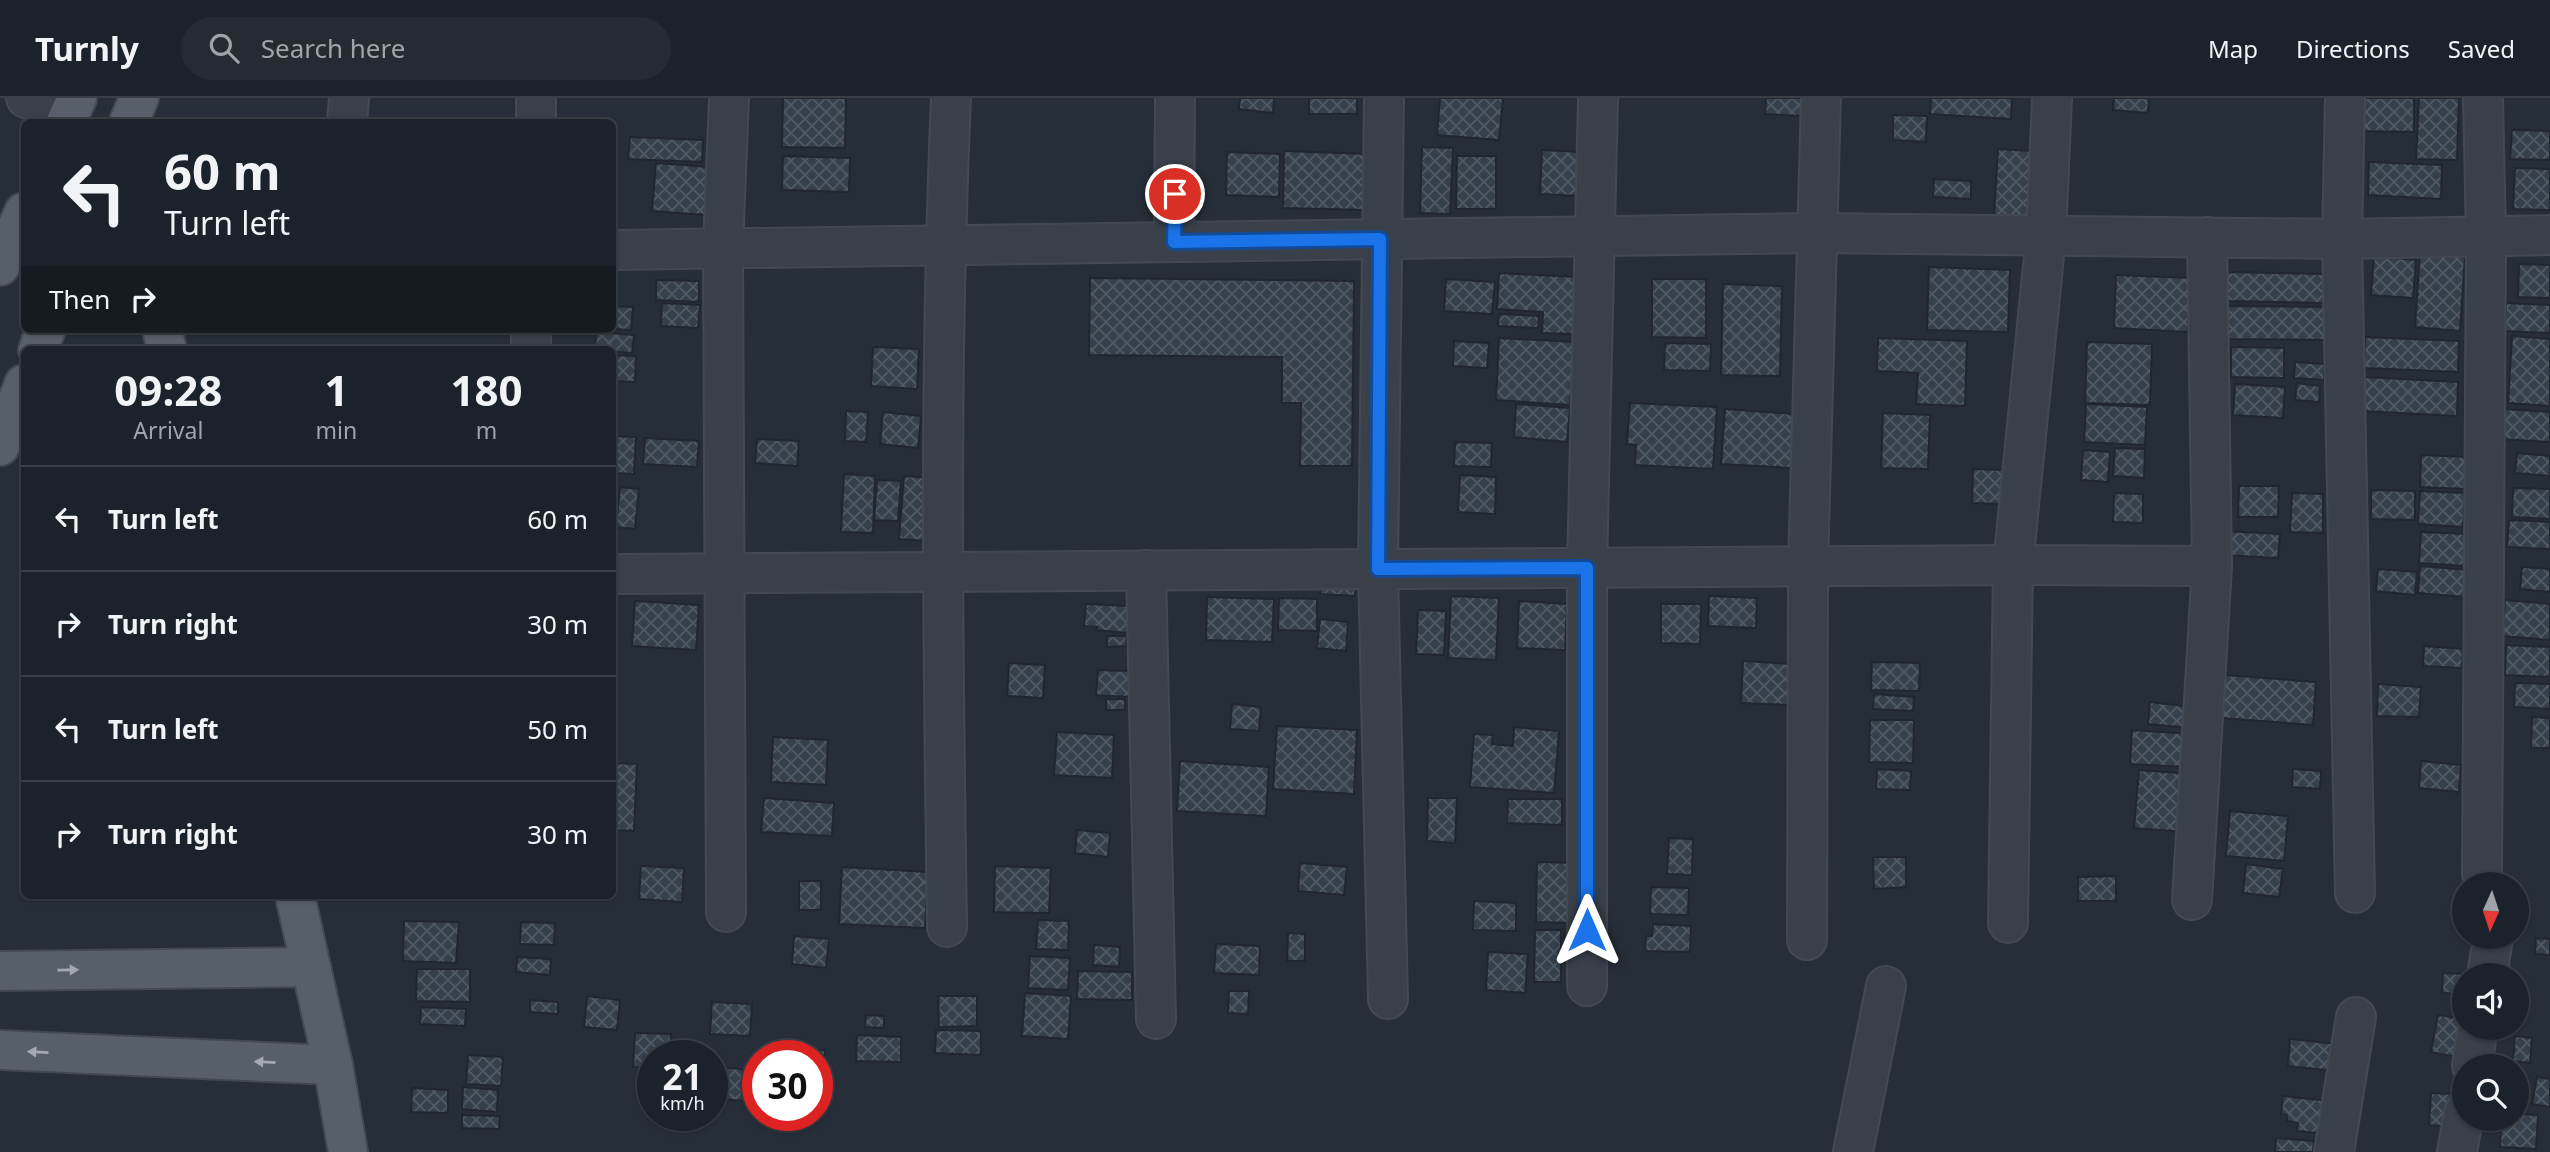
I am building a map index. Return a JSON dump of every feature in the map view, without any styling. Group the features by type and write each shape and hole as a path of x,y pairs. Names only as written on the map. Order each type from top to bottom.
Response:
{"main road":[{"path":"130,119 139,98"},
{"path":"0,266 21,219"},
{"path":"0,446 21,392"},
{"path":"296,899 333,1065 348,1152"},
{"path":"0,971 312,967"},
{"path":"0,1050 333,1065"}],"street":[{"path":"26,98 71,110"},
{"path":"347,119 349,98"},
{"path":"536,98 536,119"},
{"path":"726,912 723,248 729,98"},
{"path":"947,927 941,572 944,244 951,98"},
{"path":"1174,242 1175,98"},
{"path":"1384,98 1380,239 1378,569 1388,999"},
{"path":"1587,986 1587,568 1598,98"},
{"path":"1807,940 1808,567 1821,98"},
{"path":"2008,923 2013,565 2046,236 2052,98"},
{"path":"2345,98 2342,239 2355,893"},
{"path":"2482,872 2486,237 2483,98"},
{"path":"616,250 1818,233 2342,239 2550,235"},
{"path":"2192,900 2212,566 2207,237"},
{"path":"616,574 2212,566"},
{"path":"1146,570 1156,1019"},
{"path":"1853,1152 1886,986"},
{"path":"2334,1152 2356,1017"},
{"path":"2458,1152 2461,1131"}],"building":[{"path":"783,98 846,98 845,148 782,147"},
{"path":"1240,98 1274,98 1273,113 1239,109"},
{"path":"1309,98 1357,98 1357,114 1309,114"},
{"path":"1440,98 1503,98 1499,140 1437,135"},
{"path":"1766,98 1803,98 1802,116 1765,114"},
{"path":"1931,98 2012,98 2011,119 1930,114"},
{"path":"2114,98 2149,98 2148,113 2113,110"},
{"path":"2356,98 2414,98 2414,132 2355,131"},
{"path":"2419,98 2459,98 2457,160 2416,159"},
{"path":"1893,115 1927,116 1926,142 1893,140"},
{"path":"2512,130 2550,131 2550,160 2510,159"},
{"path":"630,137 703,140 702,162 628,159"},
{"path":"1422,147 1453,148 1450,214 1420,213"},
{"path":"1998,149 2031,151 2027,217 1994,215"},
{"path":"1542,150 1582,152 1580,196 1540,194"},
{"path":"1284,151 1368,154 1366,210 1283,208"},
{"path":"1227,152 1280,154 1279,197 1226,195"},
{"path":"783,156 850,158 849,192 782,190"},
{"path":"1457,156 1496,156 1496,209 1456,209"},
{"path":"2369,162 2442,165 2441,199 2368,195"},
{"path":"656,163 709,167 706,215 652,211"},
{"path":"2515,168 2550,169 2550,210 2513,209"},
{"path":"1934,179 1971,181 1971,199 1933,197"},
{"path":"2420,254 2465,257 2460,331 2415,327"},
{"path":"2374,256 2416,260 2413,298 2371,295"},
{"path":"2519,264 2550,265 2550,298 2518,297"},
{"path":"1929,267 2010,270 2008,332 1927,330"},
{"path":"2227,272 2326,274 2326,303 2227,301"},
{"path":"1499,273 1577,277 1574,334 1542,333 1543,312 1497,309"},
{"path":"2116,275 2190,278 2188,332 2114,328"},
{"path":"1090,278 1354,281 1352,466 1300,466 1301,403 1282,403 1282,357 1089,355"},
{"path":"1446,279 1495,282 1492,314 1444,311"},
{"path":"1652,279 1706,279 1706,338 1652,337"},
{"path":"656,280 699,281 699,302 656,300"},
{"path":"1723,284 1782,286 1780,376 1721,375"},
{"path":"662,303 700,305 698,328 661,326"},
{"path":"2506,303 2550,305 2550,333 2505,331"},
{"path":"616,306 633,307 631,330 616,329"},
{"path":"2228,306 2326,307 2326,340 2227,339"},
{"path":"1499,314 1539,316 1538,328 1498,326"},
{"path":"596,333 634,335 632,353 616,352 616,346 595,346"},
{"path":"2512,336 2550,339 2550,406 2508,403"},
{"path":"2365,337 2459,341 2458,372 2364,368"},
{"path":"1499,338 1574,342 1570,405 1496,400"},
{"path":"1878,338 1967,341 1965,406 1916,404 1918,373 1877,371"},
{"path":"1454,341 1489,343 1487,368 1453,366"},
{"path":"2087,342 2152,344 2150,405 2085,403"},
{"path":"1665,343 1711,344 1710,371 1664,370"},
{"path":"873,347 919,349 917,389 871,386"},
{"path":"2231,347 2284,348 2284,378 2231,377"},
{"path":"616,355 636,356 635,382 616,381"},
{"path":"2295,362 2325,364 2324,380 2294,378"},
{"path":"2364,377 2458,382 2457,416 2362,411"},
{"path":"2297,383 2320,386 2319,402 2295,400"},
{"path":"2235,384 2285,387 2283,418 2233,415"},
{"path":"1630,403 1717,407 1713,469 1635,465 1636,445 1627,444"},
{"path":"1516,404 1570,408 1567,442 1514,437"},
{"path":"2086,404 2147,407 2145,445 2084,442"},
{"path":"1725,409 1794,414 1791,468 1721,464"},
{"path":"2503,409 2550,412 2550,442 2501,439"},
{"path":"846,411 868,412 866,442 845,441"},
{"path":"883,412 921,416 918,448 880,444"},
{"path":"1883,413 1930,415 1928,469 1881,468"},
{"path":"616,436 636,437 634,474 616,473"},
{"path":"645,438 699,441 697,467 643,464"},
{"path":"757,439 799,441 797,466 755,463"},
{"path":"1455,442 1492,443 1491,467 1454,466"},
{"path":"2115,448 2145,449 2144,478 2113,476"},
{"path":"2083,450 2110,452 2108,482 2081,480"},
{"path":"2517,453 2550,456 2550,476 2515,473"},
{"path":"2421,455 2466,457 2465,489 2420,487"},
{"path":"1973,469 2005,470 2004,504 1972,503"},
{"path":"844,474 875,476 873,533 841,532"},
{"path":"1460,475 1496,477 1495,514 1458,512"},
{"path":"904,476 931,478 926,541 899,539"},
{"path":"877,480 901,481 898,521 874,520"},
{"path":"2239,486 2279,486 2278,517 2238,517"},
{"path":"620,487 639,489 635,529 616,527"},
{"path":"2513,488 2550,489 2550,519 2512,517"},
{"path":"2371,490 2415,491 2415,520 2371,519"},
{"path":"2420,491 2465,493 2463,527 2418,524"},
{"path":"2114,493 2143,494 2143,523 2113,522"},
{"path":"2292,493 2323,494 2323,533 2290,532"},
{"path":"2509,520 2550,522 2550,549 2507,547"},
{"path":"2223,531 2280,534 2278,558 2222,555"},
{"path":"2421,532 2467,534 2466,566 2419,563"},
{"path":"2420,566 2468,570 2465,597 2418,593"},
{"path":"2522,567 2550,569 2550,592 2520,589"},
{"path":"2378,569 2417,572 2415,595 2376,591"},
{"path":"1322,579 1356,581 1355,596 1320,594"},
{"path":"1451,596 1499,598 1496,660 1448,658"},
{"path":"1709,596 1757,598 1756,628 1708,626"},
{"path":"1207,597 1274,599 1272,642 1206,640"},
{"path":"1279,598 1317,599 1317,631 1278,630"},
{"path":"2505,600 2550,604 2550,640 2502,636"},
{"path":"635,601 699,605 696,650 632,646"},
{"path":"1519,601 1567,604 1565,650 1517,648"},
{"path":"1086,604 1129,606 1128,633 1084,626"},
{"path":"1661,604 1701,604 1700,644 1661,643"},
{"path":"1418,610 1446,611 1444,655 1416,654"},
{"path":"1320,619 1348,622 1346,651 1317,648"},
{"path":"1107,636 1127,636 1126,646 1107,647"},
{"path":"2506,645 2550,647 2550,677 2505,675"},
{"path":"2424,646 2463,649 2462,668 2423,666"},
{"path":"1743,661 1792,664 1790,705 1741,703"},
{"path":"1872,662 1920,663 1919,691 1871,690"},
{"path":"1009,663 1045,665 1043,698 1007,696"},
{"path":"1098,670 1130,671 1129,697 1096,695"},
{"path":"2225,675 2316,682 2313,725 2222,718"},
{"path":"2515,683 2550,684 2550,709 2514,707"},
{"path":"2378,684 2421,687 2419,717 2377,716"},
{"path":"1874,694 1914,697 1913,711 1873,709"},
{"path":"1106,699 1125,699 1125,710 1106,710"},
{"path":"2150,702 2192,707 2189,728 2148,724"},
{"path":"1232,704 1261,707 1259,731 1230,729"},
{"path":"2532,717 2550,718 2550,748 2531,748"},
{"path":"1870,720 1914,720 1913,763 1869,762"},
{"path":"1277,726 1357,730 1354,794 1273,789"},
{"path":"1514,727 1559,731 1554,793 1470,787 1474,734 1493,735 1492,744 1513,746"},
{"path":"2132,730 2190,734 2187,767 2130,764"},
{"path":"1057,732 1114,735 1112,778 1054,775"},
{"path":"773,737 828,740 826,785 771,782"},
{"path":"1180,761 1269,767 1266,816 1177,811"},
{"path":"2421,761 2461,765 2459,792 2419,788"},
{"path":"616,763 637,764 634,831 616,830"},
{"path":"1877,769 1911,771 1910,790 1876,789"},
{"path":"2293,769 2321,771 2320,789 2292,787"},
{"path":"2139,770 2191,774 2186,832 2134,828"},
{"path":"764,798 834,803 832,836 761,832"},
{"path":"1428,798 1457,798 1455,843 1427,841"},
{"path":"1508,799 1562,799 1562,825 1507,823"},
{"path":"2230,811 2288,816 2284,861 2226,856"},
{"path":"1077,830 1110,833 1108,857 1075,853"},
{"path":"1669,838 1693,839 1692,875 1667,874"},
{"path":"1873,857 1906,857 1906,887 1874,889"},
{"path":"1537,862 1573,863 1571,923 1536,922"},
{"path":"1300,863 1347,867 1344,895 1298,891"},
{"path":"2246,864 2283,869 2279,897 2243,893"},
{"path":"641,866 684,868 682,902 639,899"},
{"path":"995,866 1051,868 1049,913 994,912"},
{"path":"842,867 928,872 925,928 839,924"},
{"path":"2116,876 2116,901 2078,901 2078,877"},
{"path":"799,881 821,881 821,910 799,910"},
{"path":"1651,887 1689,888 1688,915 1650,914"},
{"path":"1474,901 1516,903 1516,931 1473,930"},
{"path":"1038,920 1069,921 1068,950 1036,949"},
{"path":"404,921 459,922 456,963 403,961"},
{"path":"521,922 555,923 554,945 520,944"},
{"path":"1653,924 1691,926 1690,952 1645,951 1646,936 1652,936"},
{"path":"1535,930 1561,930 1561,982 1534,982"},
{"path":"1288,933 1305,934 1305,961 1287,961"},
{"path":"794,936 829,939 826,968 792,964"},
{"path":"2536,938 2550,939 2550,955 2535,954"},
{"path":"1216,944 1260,946 1259,975 1214,973"},
{"path":"1094,945 1120,947 1119,967 1093,965"},
{"path":"1488,952 1528,954 1525,993 1486,990"},
{"path":"1030,956 1070,958 1068,990 1028,988"},
{"path":"517,957 551,959 550,975 516,972"},
{"path":"417,969 470,969 470,1002 416,1001"},
{"path":"1078,971 1132,972 1132,1000 1077,999"},
{"path":"2443,973 2452,973 2452,993 2442,993"},
{"path":"1229,991 1249,991 1248,1014 1228,1013"},
{"path":"1025,993 1071,996 1068,1039 1022,1036"},
{"path":"587,996 620,1000 617,1030 584,1027"},
{"path":"938,996 977,996 977,1026 939,1027"},
{"path":"530,1000 558,1002 558,1014 530,1012"},
{"path":"712,1002 752,1004 750,1036 710,1034"},
{"path":"421,1007 466,1009 465,1026 420,1024"},
{"path":"866,1015 884,1016 884,1028 865,1027"},
{"path":"2438,1015 2452,1017 2452,1040 2463,1040 2462,1054 2452,1056 2431,1052"},
{"path":"936,1030 981,1031 981,1055 935,1053"},
{"path":"635,1033 671,1034 671,1040 637,1040 637,1067 633,1067"},
{"path":"857,1035 901,1037 901,1062 856,1061"},
{"path":"2532,1038 2530,1063 2529,1054 2514,1054 2515,1040"},
{"path":"2290,1039 2337,1044 2334,1071 2288,1066"},
{"path":"468,1055 503,1057 501,1086 466,1084"},
{"path":"728,1068 742,1069 742,1101 728,1100"},
{"path":"2537,1077 2550,1079 2550,1107 2532,1104"},
{"path":"463,1087 498,1090 497,1112 462,1109"},
{"path":"412,1088 448,1090 448,1113 411,1112"},
{"path":"2431,1093 2452,1094 2452,1127 2429,1125"},
{"path":"2283,1096 2329,1101 2326,1134 2297,1131 2298,1123 2287,1121 2287,1115 2281,1114"},
{"path":"462,1115 500,1116 499,1129 462,1128"},
{"path":"2529,1115 2538,1115 2536,1149 2500,1147 2501,1131 2529,1131"},
{"path":"2276,1138 2314,1141 2313,1152 2275,1152"}],"route":[{"path":"1175,194 1174,242 1380,239 1378,569 1587,568 1587,930"}]}
